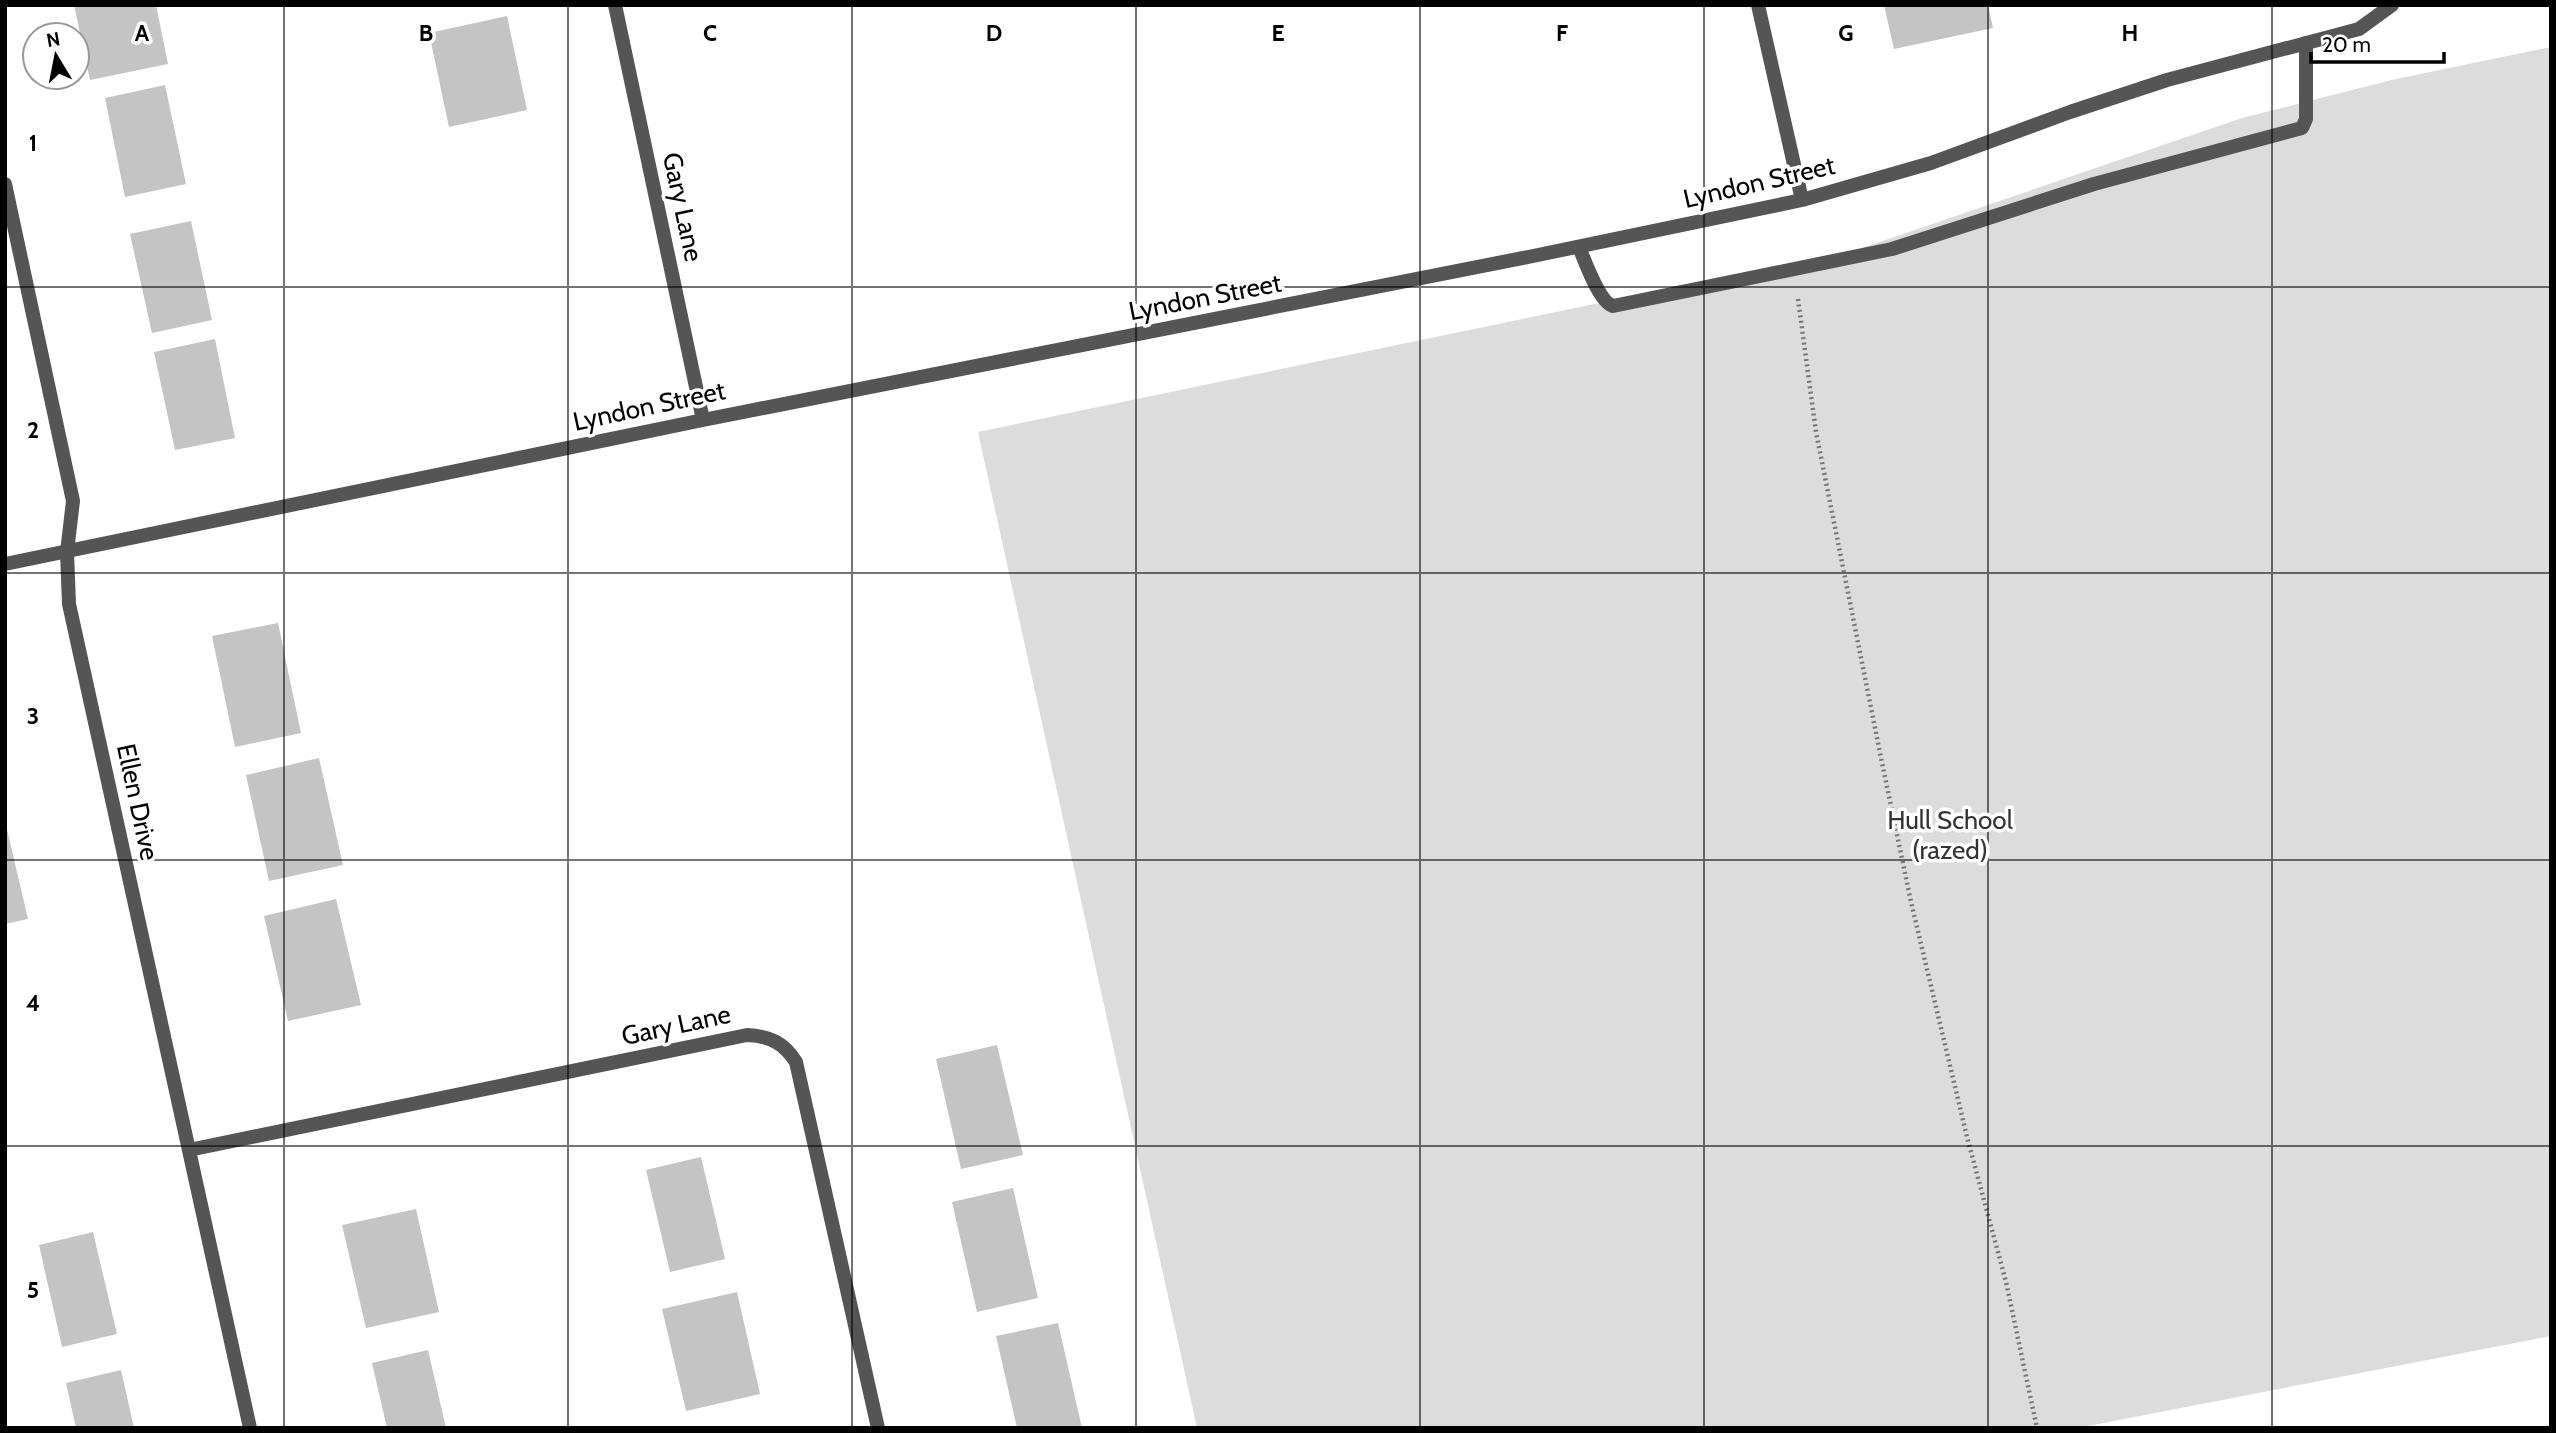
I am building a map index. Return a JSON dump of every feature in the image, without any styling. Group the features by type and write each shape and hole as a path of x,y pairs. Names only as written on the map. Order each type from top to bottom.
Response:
{"street":[{"name":"Gary Lane","path":"615,5 703,420"},
{"path":"1758,5 1802,200"},
{"name":"Lyndon Street","path":"5,564 703,420 1579,247 1802,200 1931,163 2167,80 2359,29 2392,5"},
{"path":"1579,247 1601,295 1607,304 1613,306 1892,249 2094,184 2302,128 2306,119 2306,43"},
{"name":"Ellen Drive","path":"5,184 74,501 67,552 69,604 250,1428"},
{"name":"Gary Lane","path":"188,1150 747,1035 776,1041 788,1049 796,1062 878,1428"}],"path":[{"path":"1794,270 1816,432 1911,902 1967,1137 2006,1282 2037,1428"}],"green space":[{"name":"Hull School (razed)","path":"2551,47 2551,1336 2078,1428 1197,1428 978,432 1859,249 2242,118 2396,79"}],"building":[{"path":"74,5 156,5 168,64 91,80 91,21 77,21"},
{"path":"1884,5 1988,5 1993,28 1894,49"},
{"path":"507,16 527,110 449,127 429,33"},
{"path":"165,85 186,184 125,197 105,98"},
{"path":"191,221 212,320 152,333 130,234"},
{"path":"215,339 235,438 175,450 154,352"},
{"path":"278,623 301,733 235,747 212,636"},
{"path":"319,758 343,865 269,881 246,775"},
{"path":"5,821 28,919 5,924"},
{"path":"336,899 361,1005 288,1021 264,916"},
{"path":"997,1045 1023,1155 961,1169 936,1059"},
{"path":"701,1157 725,1259 670,1272 646,1170"},
{"path":"1013,1188 1038,1298 977,1312 952,1202"},
{"path":"416,1209 439,1312 366,1328 342,1225"},
{"path":"93,1232 117,1334 62,1347 39,1245"},
{"path":"737,1292 760,1394 686,1411 662,1309"},
{"path":"1058,1323 1082,1428 1017,1428 996,1336"},
{"path":"428,1350 446,1428 387,1428 372,1363"},
{"path":"121,1370 134,1428 76,1428 66,1383"}]}
